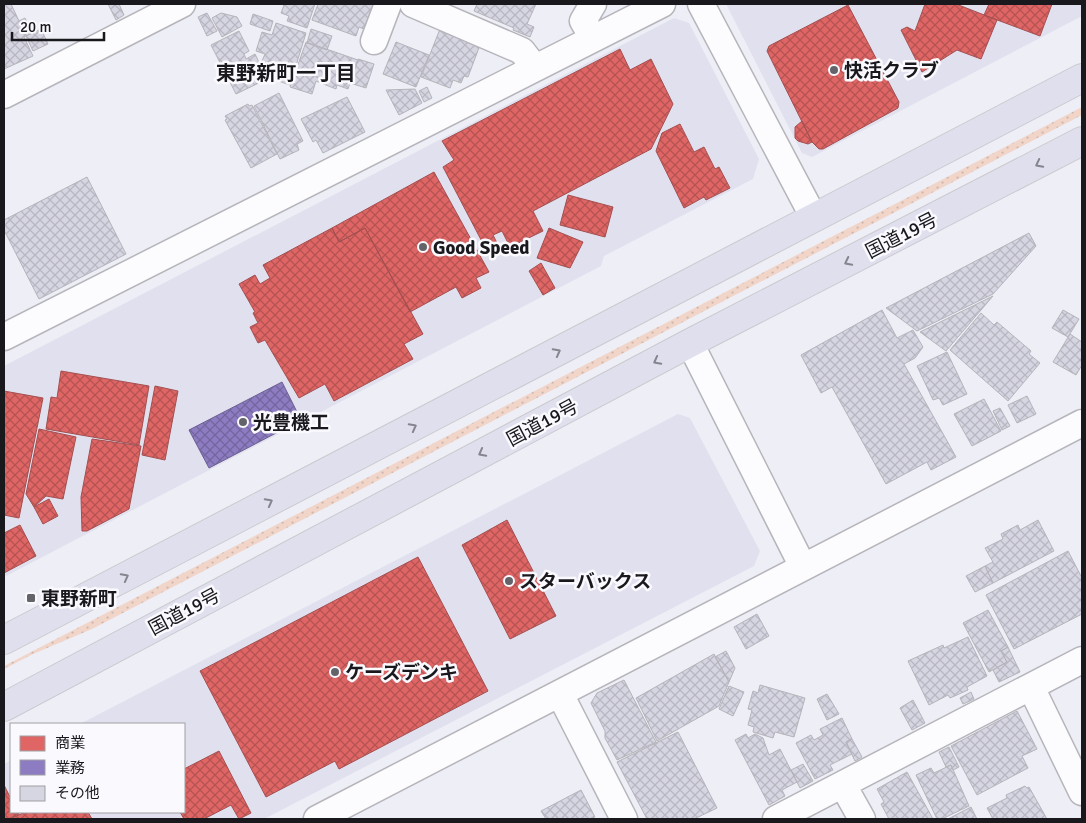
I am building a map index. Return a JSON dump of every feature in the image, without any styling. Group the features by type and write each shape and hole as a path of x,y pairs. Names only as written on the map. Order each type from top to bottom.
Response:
{"highway":[{"path":"4,640 1082,78"},
{"name":"国道19号","path":"4,707 690,343 1082,141"}],"street":[{"path":"4,95 182,4"},
{"path":"374,41 388,4"},
{"path":"413,4 522,51 535,68"},
{"path":"593,4 583,21 593,38"},
{"path":"4,338 662,4"},
{"path":"701,4 814,218"},
{"path":"690,343 803,568"},
{"path":"317,819 1082,423"},
{"path":"776,819 1082,660"},
{"path":"1031,688 1082,792"},
{"path":"560,694 624,819"},
{"path":"843,785 862,819"}],"shaded area":[{"path":"726,4 1082,4 1082,16 812,157 802,153"},
{"path":"674,18 689,23 759,159 753,179 604,256 601,266 4,577 4,366"},
{"path":"1082,107 1082,115 92,629 33,654 4,669 4,666"},
{"path":"678,414 690,418 760,551 754,566 264,819 4,819 4,764 10,761 10,813 185,813 185,723 82,723"}],"building: 商業":[{"path":"925,4 956,4 997,20 981,59 957,50 922,72 901,30 907,27 915,31"},
{"path":"989,4 1052,4 1040,36 984,15"},
{"path":"848,5 899,102 898,108 823,149 819,149 812,142 767,51 769,46"},
{"path":"620,49 630,70 651,59 673,104 651,149 533,211 543,231 510,247 502,231 493,235 501,251 490,257 443,167 454,160 442,141"},
{"path":"802,121 812,142 808,144 795,138 795,127"},
{"path":"680,124 694,152 704,147 715,169 719,167 730,188 706,200 704,197 684,208 656,151 662,133"},
{"path":"434,172 489,272 476,278 481,288 462,298 456,287 410,312 365,228 339,242 332,228"},
{"path":"568,195 613,207 605,237 560,225"},
{"path":"332,228 339,242 365,228 423,334 404,344 413,359 334,401 325,384 299,398 265,340 258,343 250,327 258,323 253,313 255,312 239,284 255,275 260,284 270,278 263,265"},
{"path":"549,228 583,242 570,268 537,258"},
{"path":"541,263 555,288 543,295 529,271"},
{"path":"61,371 149,386 139,445 46,429 51,397 57,398"},
{"path":"155,386 178,391 165,460 142,455"},
{"path":"4,391 43,398 19,518 4,515"},
{"path":"39,429 76,437 63,499 46,496 34,507 26,494"},
{"path":"92,439 141,446 129,509 87,531 82,531 81,497"},
{"path":"49,499 58,516 43,524 34,507"},
{"name":"スターバックス","path":"507,520 556,616 510,639 462,545"},
{"path":"20,525 36,556 4,573 4,533"},
{"path":"418,557 488,691 339,769 335,761 266,797 200,671"},
{"path":"219,751 251,813 239,819 231,805 204,819 184,819 181,813 185,813 185,768"},
{"path":"4,785 10,797 10,813 19,814 4,819"},
{"path":"23,813 89,813 92,819 10,819"}],"building: 業務":[{"path":"282,382 301,420 209,468 189,430"}],"building: その他":[{"path":"4,4 11,4 19,21 25,18 32,33 24,37 33,56 4,69"},
{"path":"108,4 119,4 124,15 116,20"},
{"path":"282,4 315,4 307,28 287,21 289,16 281,13 284,5"},
{"path":"318,4 375,4 366,30 359,27 356,36 312,20"},
{"path":"477,4 536,4 527,24 534,27 530,37 474,11"},
{"path":"207,13 217,31 207,36 198,17"},
{"path":"221,13 237,17 242,26 222,37 212,18"},
{"path":"253,14 273,21 270,31 250,24"},
{"path":"276,23 306,33 290,85 273,79 275,73 266,71 268,63 262,61 265,54 256,51 262,32 272,35"},
{"path":"41,29 48,44 33,51 26,36"},
{"path":"311,29 332,36 327,50 307,43"},
{"path":"440,29 480,45 468,77 464,76 461,83 453,80 450,88 421,77"},
{"path":"239,31 249,51 244,54 246,59 255,54 267,79 236,94 211,45"},
{"path":"306,42 358,60 348,89 337,85 336,89 316,81 312,94 290,87"},
{"path":"396,42 429,55 416,87 383,74"},
{"path":"358,59 374,64 366,88 350,83"},
{"path":"427,87 432,98 424,102 419,91"},
{"path":"415,89 422,103 399,115 386,90"},
{"path":"279,93 303,141 297,144 299,150 280,159 254,106"},
{"path":"347,97 365,132 323,153 316,140 313,142 301,119"},
{"path":"248,104 249,106 252,105 277,154 251,168 225,120 227,119 225,116"},
{"path":"87,177 126,254 39,299 4,230 4,220"},
{"path":"1029,233 1036,246 993,294 917,331 886,308"},
{"path":"993,296 946,351 920,332"},
{"path":"882,310 897,338 913,330 923,347 915,358 904,364 956,457 931,470 927,462 886,484 832,387 821,393 801,355"},
{"path":"1063,310 1079,319 1068,337 1052,328"},
{"path":"981,313 994,325 997,322 1031,351 1029,354 1040,363 1008,401 950,350"},
{"path":"1070,334 1082,342 1082,365 1076,375 1053,362"},
{"path":"947,352 967,394 943,405 939,398 933,400 917,366"},
{"path":"1027,396 1036,414 1017,423 1008,405"},
{"path":"984,399 1001,431 972,446 954,414"},
{"path":"1000,408 1010,426 1002,430 993,411"},
{"path":"1038,520 1054,551 993,583 985,566 993,562 985,548 1003,539 1001,534 1018,525 1020,530"},
{"path":"1068,551 1082,578 1082,614 1014,649 986,595"},
{"path":"985,566 993,583 975,592 966,576"},
{"path":"988,610 1008,647 1001,651 1007,662 989,672 963,623"},
{"path":"757,614 769,636 746,649 734,627"},
{"path":"968,637 987,676 967,687 968,690 950,698 948,695 929,705 908,661 943,645 944,648"},
{"path":"1008,647 1020,672 999,682 993,670 1007,662 1001,651"},
{"path":"726,651 735,668 729,682 715,657"},
{"path":"714,654 729,682 719,706 657,741 636,698"},
{"path":"624,680 656,742 617,760 605,738 605,731 591,703 597,693"},
{"path":"760,685 805,698 794,737 775,732 773,738 753,732 754,727 748,725 752,710 748,709 753,691 758,693"},
{"path":"729,686 744,692 733,716 719,709"},
{"path":"971,692 974,699 963,704 960,698"},
{"path":"827,694 839,714 827,720 817,699"},
{"path":"913,700 925,723 912,730 900,708"},
{"path":"1017,711 1037,749 1022,756 1028,768 977,795 951,746"},
{"path":"842,718 852,739 846,742 852,754 830,765 833,770 815,779 796,743 811,735 814,740 823,735 820,729"},
{"path":"678,732 717,808 694,819 647,819 617,762"},
{"path":"746,734 748,738 755,734 763,738 769,755 780,749 797,782 782,790 785,796 769,805 735,740"},
{"path":"852,739 862,757 855,761 846,742"},
{"path":"949,747 959,767 953,770 951,765 946,767 939,752"},
{"path":"803,764 813,781 800,788 791,770"},
{"path":"951,765 969,806 942,819 937,819 916,775 931,768 934,773"},
{"path":"907,772 933,819 889,819 881,804 884,802 877,789"},
{"path":"1025,786 1029,787 1047,819 993,819 987,808 1007,798 1006,795"},
{"path":"581,790 595,817 589,819 546,819 541,811"},
{"path":"971,807 977,819 948,819"}],"place":[{"name":"快活クラブ","path":"834,70"},
{"name":"Good Speed","path":"423,247"},
{"name":"光豊機工","path":"243,422"},
{"name":"スターバックス","path":"509,581"},
{"name":"東野新町","path":"31,598"},
{"name":"ケーズデンキ","path":"335,672"}],"district":[{"name":"東野新町一丁目","path":"286,73"}]}
